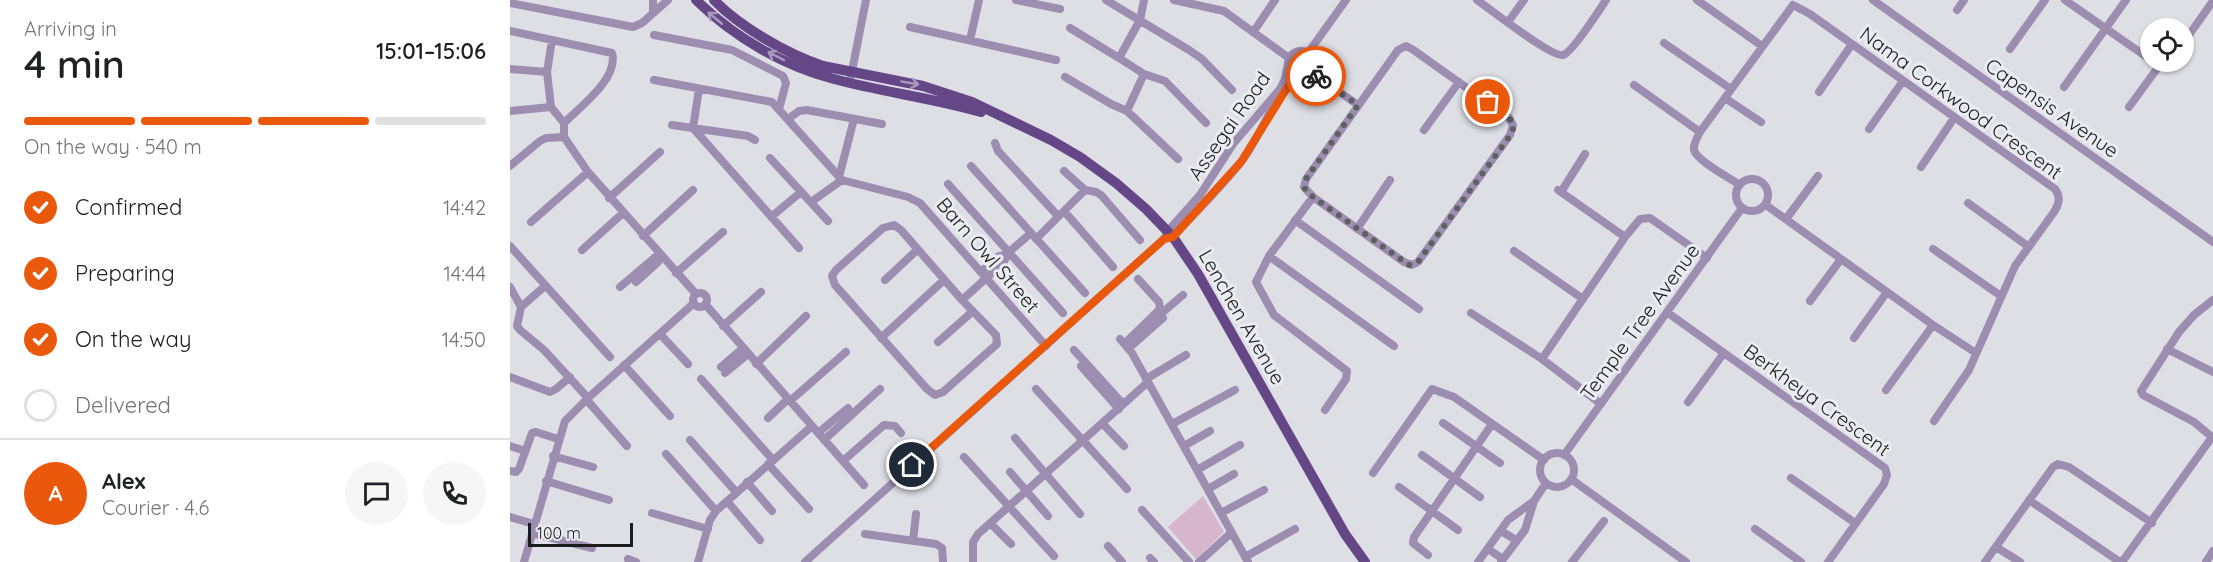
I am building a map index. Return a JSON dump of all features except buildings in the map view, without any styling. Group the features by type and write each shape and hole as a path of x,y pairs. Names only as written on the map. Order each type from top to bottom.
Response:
{"main road":[{"name":"Lenchen Avenue","path":"696,0 721,22 759,48 798,67 851,77 1016,123 1051,140 1116,183 1168,236 1198,274 1345,534 1365,562"},
{"name":"Lenchen Avenue","path":"714,0 736,20 787,51 851,77"},
{"name":"Lenchen Avenue","path":"1341,524 1373,562"}],"street":[{"path":"653,0 653,13"},
{"path":"510,3 628,27 638,26 668,0"},
{"path":"851,77 866,0"},
{"path":"970,40 979,0"},
{"path":"1016,0 1060,9"},
{"path":"1106,0 1202,59 1232,90"},
{"path":"1119,58 1140,20 1144,0"},
{"path":"1174,0 1219,5 1254,31 1288,61 1294,75 1302,77 1311,72 1314,64 1308,53"},
{"path":"1254,31 1275,0"},
{"path":"1308,53 1346,0"},
{"path":"1478,0 1553,53 1564,55 1572,48 1606,0"},
{"path":"1508,22 1524,0"},
{"path":"1697,0 1762,46"},
{"name":"Capensis Avenue","path":"1873,0 2213,242"},
{"path":"1957,10 1964,0"},
{"path":"2010,49 2045,0"},
{"path":"2065,0 2140,53"},
{"path":"2064,87 2126,0"},
{"path":"2194,28 2213,1"},
{"name":"Nama Corkwood Crescent","path":"1700,132 1791,3 2058,192 2057,206 2015,266 1969,370 1934,421"},
{"path":"910,27 1056,60"},
{"path":"1070,28 1144,74 1161,79 1206,123"},
{"path":"510,32 609,51 613,55 606,81 564,123"},
{"path":"654,35 732,50 783,76 786,83 779,109"},
{"path":"552,40 547,72 551,107 564,123 564,137 609,198 676,273 695,299"},
{"path":"1664,43 1731,89"},
{"path":"1819,92 1852,44"},
{"path":"1403,47 1412,49 1459,82 1509,118 1514,125 1510,135 1417,264 1406,264 1313,197 1305,189 1306,179 1398,50 1403,47"},
{"path":"1288,61 1298,52 1308,53"},
{"name":"Assegai Road","path":"1168,236 1200,195 1227,152 1280,89 1288,61"},
{"path":"510,69 547,72"},
{"path":"1311,72 1358,105"},
{"path":"2129,107 2149,72"},
{"path":"1127,111 1144,74"},
{"path":"1065,76 1127,111 1178,159"},
{"name":"Assegai Road","path":"1168,236 1241,162 1282,93 1290,84 1302,77"},
{"path":"654,80 769,100 841,179"},
{"path":"1869,129 1903,81"},
{"path":"1424,130 1459,82"},
{"path":"1634,85 1700,132 1694,144 1695,153 1740,185"},
{"path":"699,89 693,128 799,248"},
{"path":"1725,98 1761,122"},
{"path":"510,111 551,107"},
{"path":"788,119 799,111 807,110 882,124"},
{"path":"1921,166 1954,118"},
{"path":"811,202 841,179 854,119"},
{"path":"672,125 748,136 755,140"},
{"path":"512,161 543,139 564,137"},
{"path":"995,143 998,151 1113,267"},
{"path":"609,198 660,152"},
{"path":"1227,152 1241,162"},
{"path":"1585,154 1559,191 1625,237"},
{"path":"770,158 828,221"},
{"path":"971,166 1085,293"},
{"path":"1064,171 1085,190 1101,195 1140,240"},
{"path":"531,222 588,172"},
{"path":"1786,219 1818,176"},
{"name":"Barn Owl Street","path":"841,179 904,196 920,203 1046,346"},
{"path":"1749,179 1764,184 1768,194 1766,205 1757,211 1747,211 1742,208 1736,200 1737,189 1740,185 1749,179"},
{"path":"1357,229 1390,180"},
{"path":"948,184 1063,313"},
{"path":"643,236 693,190"},
{"path":"962,300 983,275 1003,263 1009,252 1034,236 1061,214 1085,190"},
{"path":"771,217 801,192"},
{"path":"1313,197 1269,256 1256,282 1272,312 1343,366 1348,373 1346,381 1325,410"},
{"path":"1968,203 2029,247"},
{"path":"1766,205 1933,325 1976,353"},
{"name":"Temple Tree Avenue","path":"1564,455 1668,314 1742,208"},
{"path":"582,250 623,213"},
{"path":"1542,359 1625,237 1640,219 1648,218 1707,258"},
{"path":"1295,220 1419,309"},
{"path":"888,225 898,227 916,250 996,335 997,344 938,395 933,395 927,389 835,285 833,273 888,225"},
{"path":"676,273 723,232"},
{"path":"805,562 1168,236"},
{"path":"510,246 610,357"},
{"path":"1934,249 2001,296"},
{"path":"885,280 916,250"},
{"path":"1514,251 1583,299"},
{"path":"636,282 661,256"},
{"path":"620,287 661,256"},
{"path":"1269,256 1394,346"},
{"path":"1810,301 1841,259"},
{"path":"1125,343 1160,309 1159,302 1138,279"},
{"path":"881,338 944,280"},
{"path":"545,286 521,307 517,322 520,330 544,350 570,377 627,446"},
{"path":"510,287 521,307"},
{"path":"723,326 761,292"},
{"path":"1854,338 1887,292"},
{"path":"524,562 564,421 660,334 700,293 705,295 707,300 705,304 723,326 864,485"},
{"path":"1125,343 1183,295"},
{"path":"2029,500 2121,562 2212,437 2194,422 2143,396 2141,391 2179,332 2194,315 2213,300"},
{"path":"1125,343 1172,310"},
{"path":"938,342 972,312"},
{"path":"1471,313 1542,359 1602,404"},
{"name":"Berkheya Crescent","path":"1668,314 1885,468 1887,475 1884,484 1828,562"},
{"path":"756,364 806,316"},
{"path":"1886,390 1933,325"},
{"path":"510,330 520,330"},
{"path":"660,334 688,364"},
{"path":"1125,343 1246,559 1296,529"},
{"path":"2167,349 2213,372"},
{"path":"723,370 746,351"},
{"path":"768,418 846,352"},
{"path":"1072,352 1119,408"},
{"path":"1688,402 1724,353"},
{"path":"973,562 973,539 1083,441 1147,380 1186,355"},
{"path":"624,365 670,416"},
{"path":"510,377 550,392 570,377"},
{"path":"701,379 809,509"},
{"path":"1036,388 1127,489"},
{"path":"821,436 880,389"},
{"path":"1098,389 1119,408"},
{"path":"1373,473 1432,389 1451,395 1544,460"},
{"path":"1172,424 1235,390"},
{"path":"821,436 848,408"},
{"path":"1102,423 1124,446"},
{"path":"1443,423 1500,463"},
{"path":"843,461 884,424 893,425 901,433"},
{"path":"1428,555 1412,540 1492,424"},
{"path":"698,562 716,511 812,426"},
{"path":"1184,446 1210,431"},
{"path":"510,471 518,471 530,434 533,432 558,439"},
{"path":"1015,438 1080,514"},
{"path":"690,440 736,492"},
{"path":"1197,470 1240,445"},
{"path":"510,446 525,451"},
{"path":"1556,453 1564,455 1571,461 1574,469 1567,484 1557,487 1546,483 1540,470 1544,460 1556,453"},
{"path":"666,454 716,511"},
{"path":"1422,455 1480,497"},
{"path":"553,456 593,467"},
{"path":"964,458 1054,556"},
{"path":"1985,562 2053,467 2062,464 2151,523"},
{"path":"1010,472 1048,516"},
{"path":"1208,489 1234,474"},
{"path":"1791,478 1855,523"},
{"path":"1571,479 1681,559"},
{"path":"546,482 609,500"},
{"path":"747,482 772,511"},
{"path":"1488,549 1502,561 1526,528 1534,501 1546,483"},
{"path":"1399,487 1458,530"},
{"path":"1223,515 1263,490"},
{"path":"1223,515 1254,500"},
{"path":"727,501 760,540"},
{"path":"1478,562 1510,518 1534,501"},
{"path":"1142,510 1189,562"},
{"path":"652,513 708,530"},
{"path":"913,541 916,514"},
{"path":"510,517 533,529 592,548"},
{"path":"1572,562 1604,521"},
{"path":"990,523 1011,544"},
{"path":"1755,529 1801,562"},
{"path":"1502,531 1516,540"},
{"path":"1199,562 1231,533"},
{"path":"865,534 940,546 943,562"},
{"path":"1108,546 1122,562"},
{"path":"1996,547 2020,562"},
{"path":"2206,562 2213,551"},
{"path":"1669,562 1681,559"}],"shaded area":[{"path":"1203,496 1224,532 1196,559 1168,527"}],"way so far":[{"path":"1316,76 1358,105 1306,179 1304,187 1313,197 1409,265 1418,262 1512,133 1514,125 1512,121 1488,102"}],"route":[{"path":"912,465 1164,239 1173,237 1241,162 1282,93 1296,80 1311,72 1316,76"}]}
